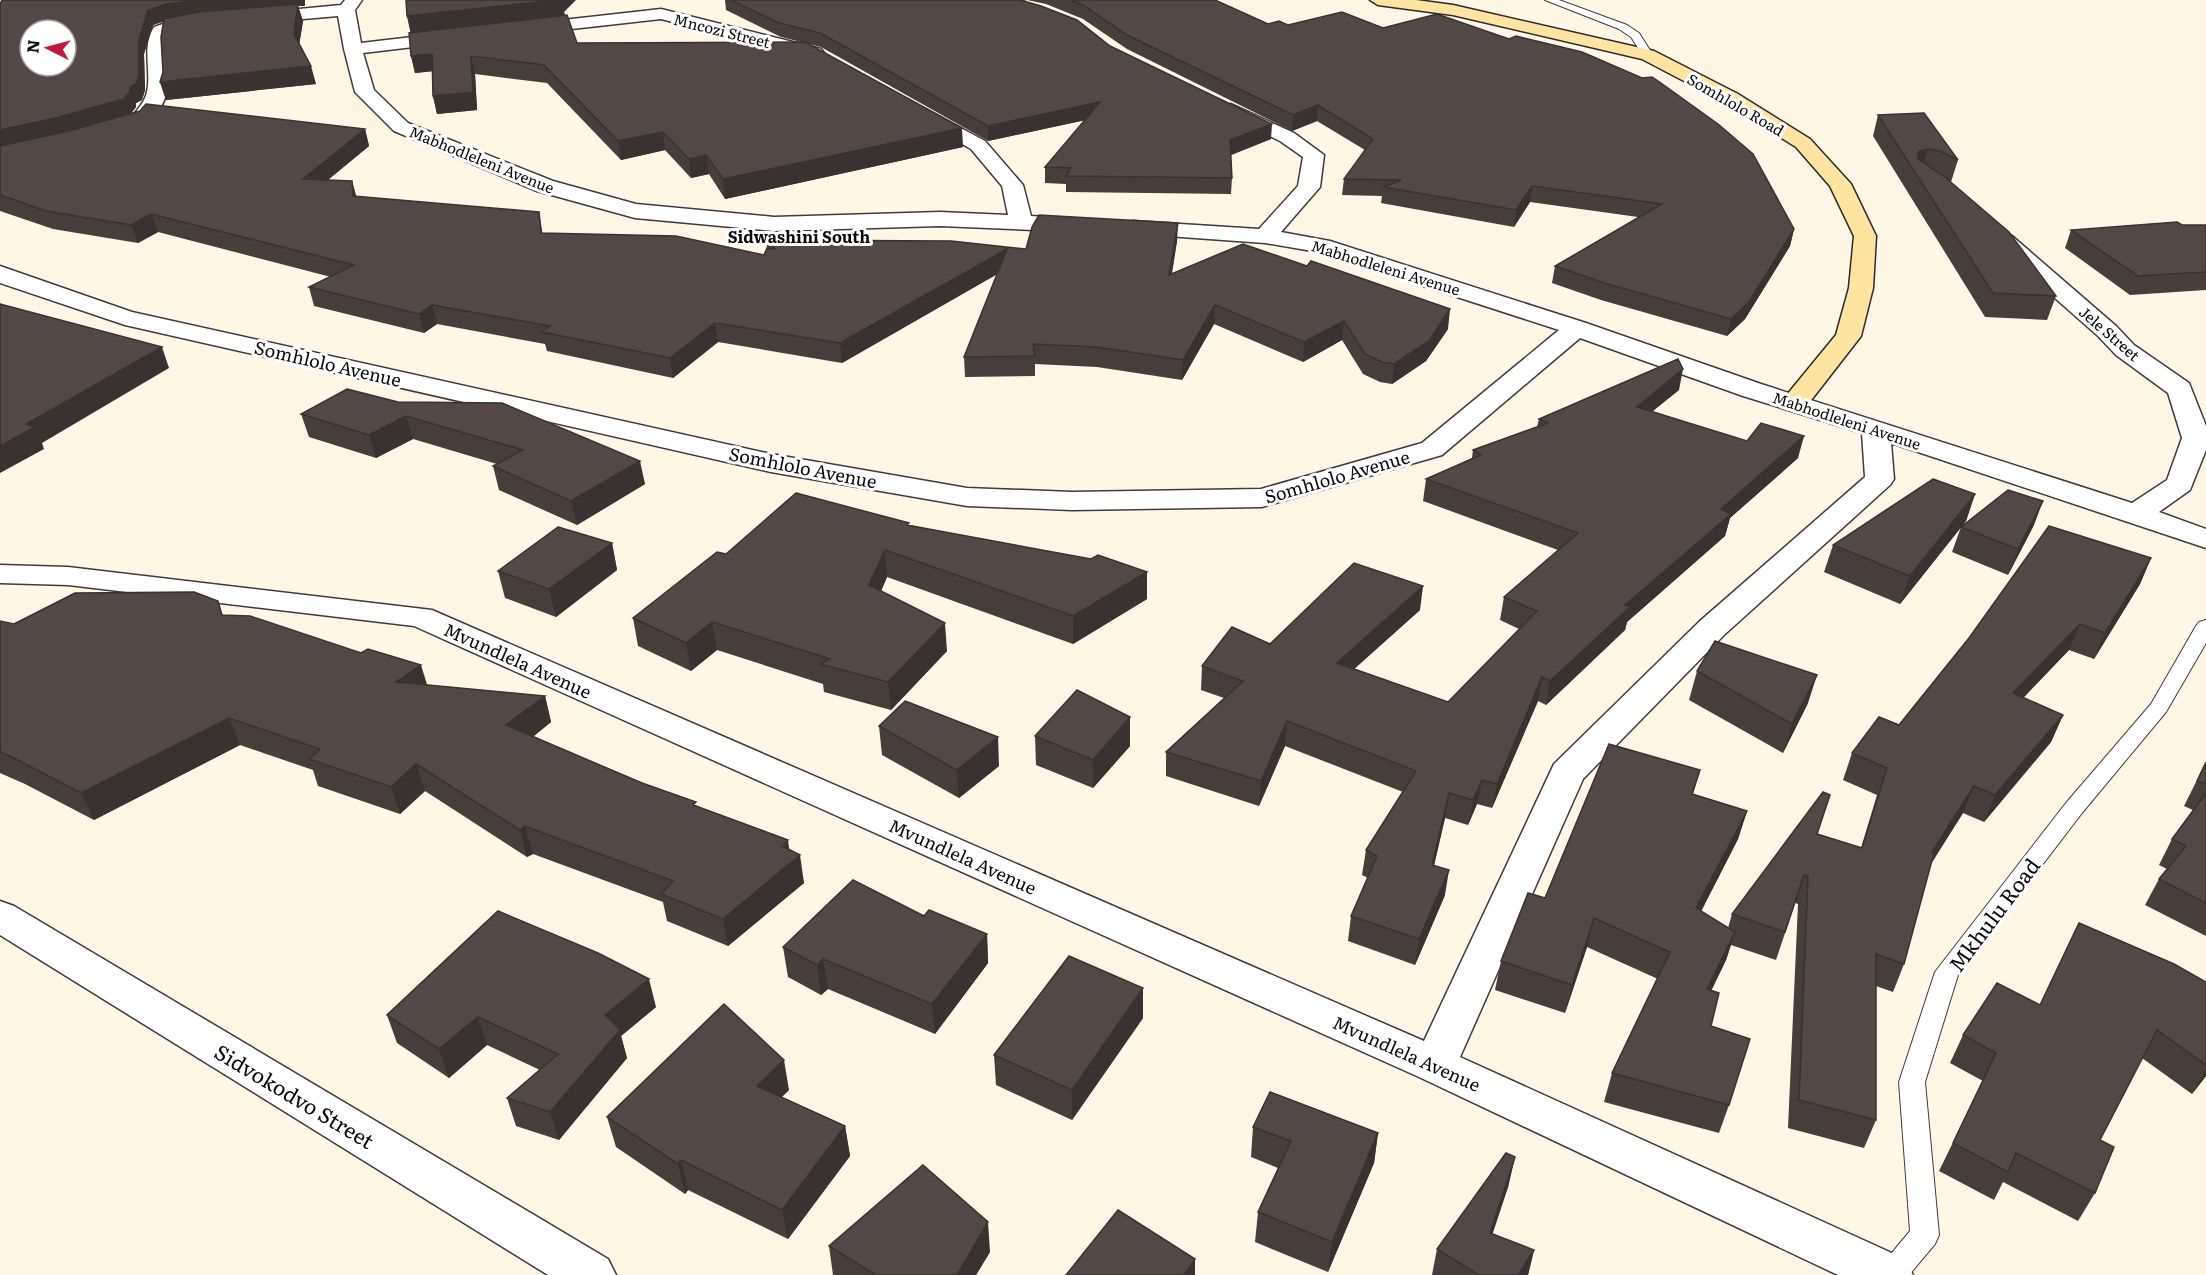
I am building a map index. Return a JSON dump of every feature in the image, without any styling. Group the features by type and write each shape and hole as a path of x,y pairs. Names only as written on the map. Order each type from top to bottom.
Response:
{"street":[{"name":"Somhlolo Road","path":"1378,0 1453,10 1648,55 1731,98 1803,143 1840,184 1865,236 1861,288 1848,336 1795,402"},
{"path":"97,133 138,121 153,102 157,90 155,54 160,31 198,15 234,20 350,5"},
{"name":"Mabhodleleni Avenue","path":"350,5 353,50 365,92 401,127 545,186 625,208 774,224 940,219 1021,222 1265,236 1322,246 1577,328 1752,390 1795,402 2206,539"},
{"name":"Mncozi Street","path":"513,30 662,14 814,53 835,64"},
{"path":"353,50 468,36"},
{"path":"1217,103 1287,136 1314,155 1309,187 1265,236"},
{"path":"908,105 978,146 1012,185 1021,222"},
{"name":"Jele Street","path":"1984,224 2107,331 2125,350 2180,389 2196,438 2181,484 2136,514"},
{"name":"Somhlolo Avenue","path":"0,273 13,280 125,318 771,463 966,497 1072,501 1262,498 1432,449 1507,384 1577,328"},
{"path":"1435,1065 1567,773 1712,628 1880,479 1876,429"},
{"name":"Mvundlela Avenue","path":"0,573 68,576 421,617 1435,1065 1889,1275"},
{"name":"Sidvokodvo Street","path":"0,916 591,1275"}],"lane":[{"path":"1550,0 1623,27 1635,35 1648,55"},
{"name":"Mkhulu Road","path":"1889,1275 1924,1235 1912,1082 1947,972 2074,808 2159,707 2206,626"}],"building":[{"path":"2,0 199,0 167,4 148,10 139,39 139,74 136,84 130,87 124,99 0,130 0,4"},
{"path":"406,0 556,0 407,16"},
{"path":"731,0 1020,0 1077,20 1110,46 1272,124 1230,140 1232,178 1066,176 1071,168 1045,167 1100,102 988,126 820,33 779,23"},
{"path":"1070,0 1215,0 1268,24 1279,21 1288,25 1342,12 1383,28 1437,14 1509,39 1516,36 1582,52 1642,78 1652,77 1718,124 1753,154 1794,229 1749,302 1731,319 1604,283 1555,266 1662,204 1532,186 1516,210 1383,187 1401,180 1344,179 1373,139 1318,105 1293,115 1127,35 1083,5"},
{"path":"298,4 294,34 311,66 160,82 163,72 161,37 164,19 198,12"},
{"path":"567,15 577,43 805,42 962,128 723,179 706,155 689,159 663,132 618,141 544,65 471,56 473,92 433,96 432,54 411,56 409,33"},
{"path":"146,104 365,129 303,179 352,181 353,196 539,212 541,233 676,236 764,255 767,248 775,249 766,240 951,241 1026,249 1032,227 1039,215 1178,223 1169,275 1243,244 1307,266 1311,261 1450,309 1429,341 1394,364 1382,362 1365,354 1344,321 1304,342 1215,305 1183,360 1097,347 1033,344 1035,356 964,357 1007,249 840,343 715,323 670,358 542,332 550,326 432,305 419,314 309,287 354,265 151,214 131,225 46,211 0,195 0,146 68,131 140,111"},
{"path":"1924,113 1958,160 1940,151 1928,149 1919,151 1917,158 1946,178 2009,232 2056,296 1993,293 1878,115"},
{"path":"2177,222 2182,225 2206,225 2206,272 2138,276 2071,230"},
{"path":"0,304 162,347 26,424 35,427 0,446"},
{"path":"1678,359 1683,369 1637,407 1747,441 1761,423 1804,436 1721,509 1731,514 1625,605 1630,607 1550,681 1542,677 1497,784 1482,780 1473,800 1449,793 1432,865 1449,870 1419,939 1351,916 1377,856 1366,850 1416,771 1287,721 1261,781 1166,752 1243,681 1202,666 1232,627 1270,644 1354,563 1423,586 1337,663 1448,702 1537,611 1504,597 1578,533 1426,479 1481,455 1473,450 1548,423 1539,419"},
{"path":"347,389 398,402 502,403 640,461 571,501 493,466 523,450 406,416 369,435 301,414"},
{"path":"1933,479 1975,494 1910,576 1833,545"},
{"path":"2008,490 2043,501 2018,549 1961,527"},
{"path":"796,493 909,523 907,525 1091,559 1098,555 1147,572 1073,616 885,550 869,585 945,623 888,682 820,664 830,659 712,622 686,643 633,618 717,552 726,554"},
{"path":"2049,526 2151,558 2105,633 2080,624 2013,693 2063,715 1995,795 1974,786 1932,852 1934,853 1904,964 1876,954 1876,1120 1799,1100 1808,876 1804,875 1785,932 1732,914 1823,792 1830,795 1817,834 1862,848 1887,768 1852,753 1879,717 1899,725 1969,638"},
{"path":"558,527 612,543 549,589 498,571"},
{"path":"194,592 218,601 222,615 250,616 361,653 368,649 421,665 396,682 545,696 506,725 642,783 696,802 693,805 788,840 782,846 800,855 723,919 661,894 673,881 525,826 520,830 416,764 391,787 309,759 320,749 229,718 81,793 0,752 0,621 14,624 75,593"},
{"path":"1715,641 1817,675 1792,724 1697,671"},
{"path":"1077,690 1130,717 1093,760 1035,736"},
{"path":"905,701 998,737 957,770 879,726"},
{"path":"1609,744 1700,770 1692,794 1747,811 1696,908 1735,932 1707,989 1719,993 1711,1026 1750,1039 1729,1105 1612,1073 1670,952 1594,918 1572,985 1501,961 1528,893 1545,898"},
{"path":"2206,762 2206,784 2197,781"},
{"path":"2206,793 2206,903 2159,879 2186,846 2172,839"},
{"path":"853,880 924,916 929,910 987,934 932,1004 823,959 817,965 783,947"},
{"path":"498,911 598,953 649,979 605,1015 620,1030 550,1112 507,1098 558,1054 478,1017 439,1049 387,1015"},
{"path":"2079,923 2174,964 2206,982 2206,1065 2157,1030 2100,1140 2114,1147 2095,1193 2016,1153 2008,1172 1953,1143 1996,1053 1963,1035 1997,983 2040,1005"},
{"path":"1069,956 1143,988 1072,1090 994,1055"},
{"path":"724,1004 784,1060 757,1086 845,1126 782,1210 681,1160 678,1164 607,1117"},
{"path":"1270,1092 1378,1133 1332,1242 1258,1212 1291,1141 1253,1127"},
{"path":"1506,1153 1515,1157 1490,1233 1534,1250 1518,1275 1479,1275 1437,1249"},
{"path":"923,1165 988,1222 957,1275 876,1275 829,1246"},
{"path":"1118,1210 1195,1259 1184,1275 1066,1275"}],"district":[{"name":"Sidwashini South","path":"799,236"}]}
